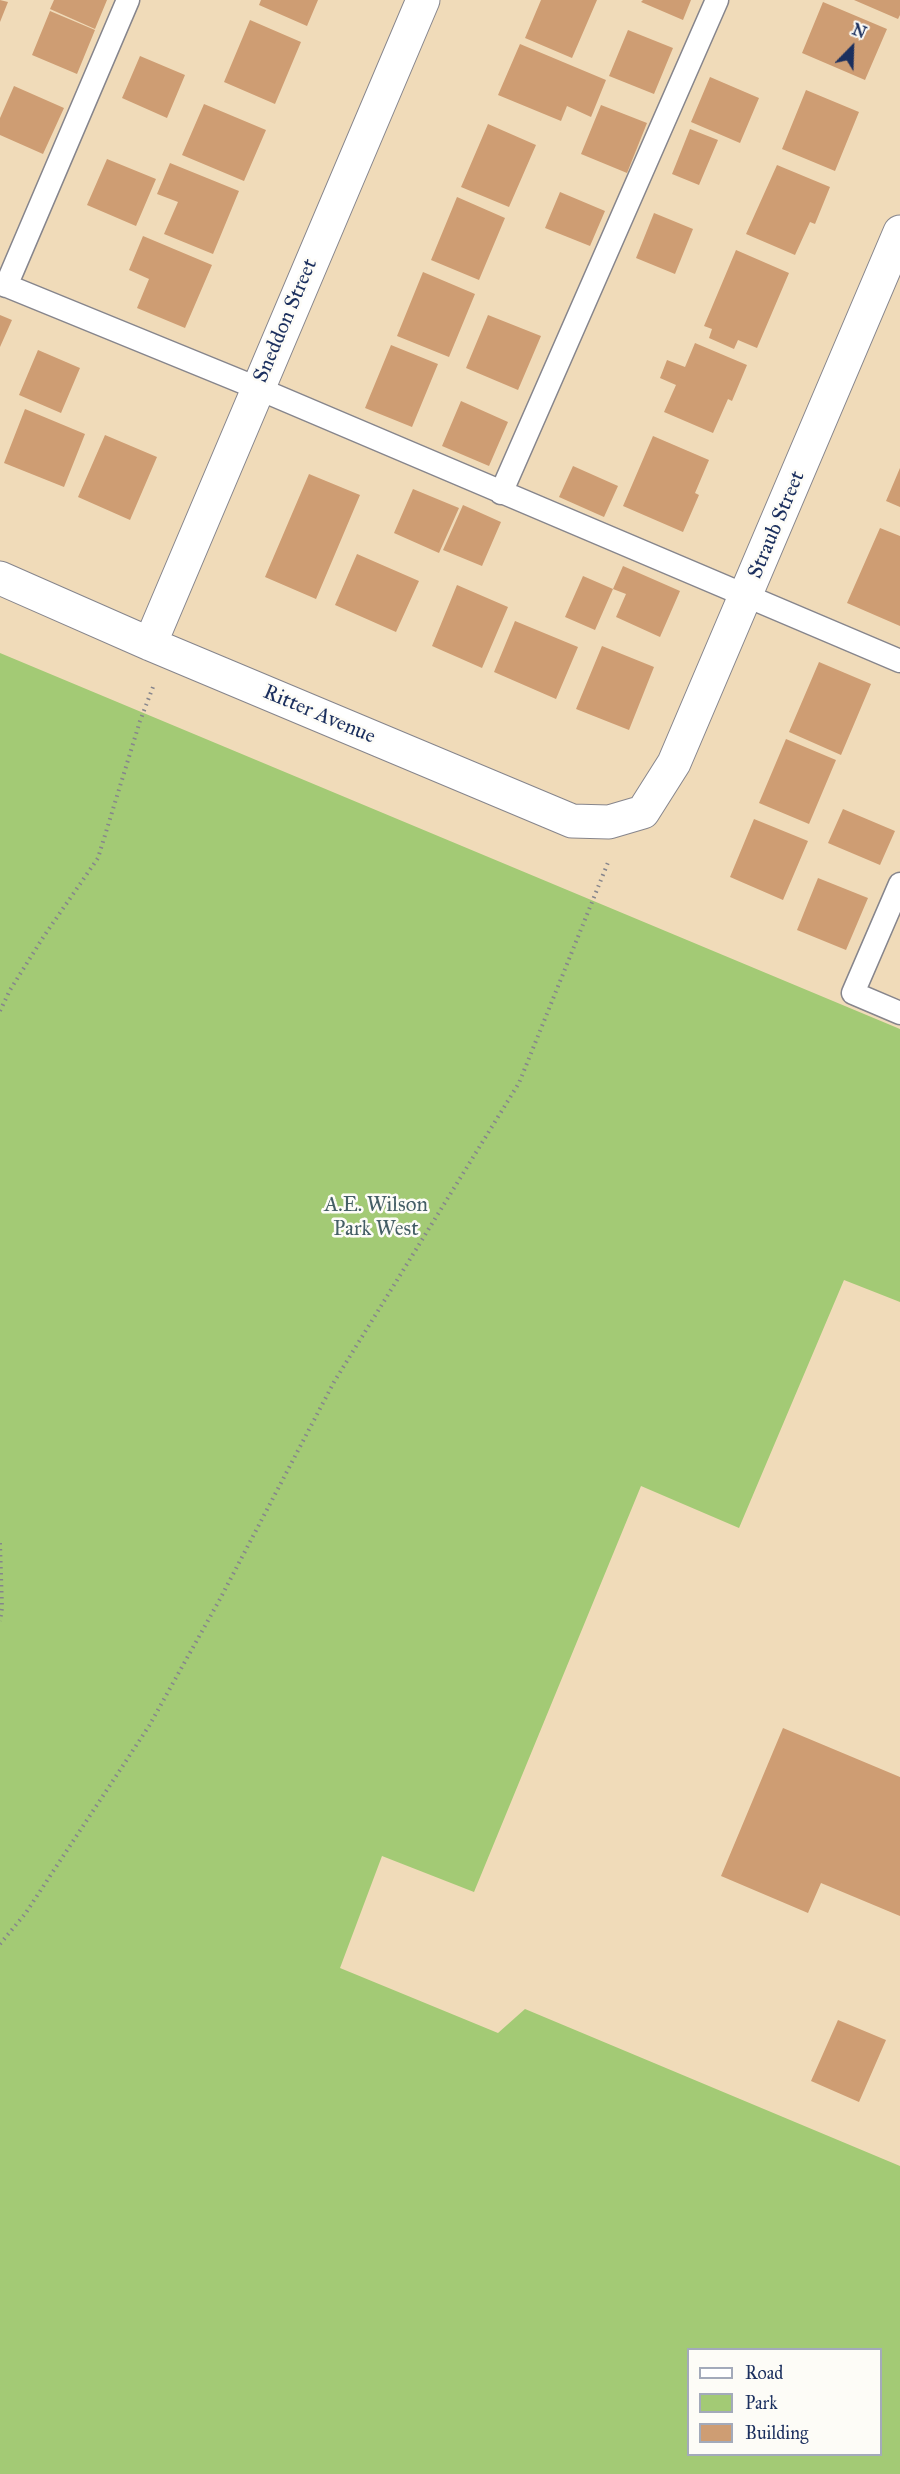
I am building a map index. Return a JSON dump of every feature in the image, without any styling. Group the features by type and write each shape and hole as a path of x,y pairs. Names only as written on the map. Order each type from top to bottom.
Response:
{"street":[{"name":"Sneddon Street","path":"159,648 257,388 423,0"},
{"name":"Straub Street","path":"643,812 674,764 747,597 900,232"},
{"name":"Ritter Avenue","path":"0,578 159,648 572,822 609,822 643,812"}],"lane":[{"path":"128,0 3,284 257,388 900,662"},
{"path":"501,493 717,0"},
{"path":"900,884 853,993 900,1013"}],"path":[{"path":"0,1011 10,990 44,936 98,858 140,721 159,648"},
{"path":"0,1944 25,1914 149,1726 220,1599 334,1382 519,1083 609,861 609,822"},
{"path":"0,1543 2,1608 0,1621"}],"green space":[{"name":"A.E. Wilson Park West","path":"0,653 900,1029 900,1302 844,1280 739,1528 641,1486 474,1892 382,1856 340,1968 498,2033 525,2009 900,2166 900,2474 0,2474"}],"building":[{"path":"0,0 8,2 0,22"},
{"path":"54,0 107,0 95,29 50,9"},
{"path":"261,0 318,0 307,26 259,5"},
{"path":"541,0 597,0 572,58 525,38"},
{"path":"643,0 691,0 683,20 641,2"},
{"path":"854,0 900,0 900,15 898,19"},
{"path":"823,2 887,29 865,80 802,53"},
{"path":"50,11 95,30 77,74 32,55"},
{"path":"250,20 301,42 275,104 224,82"},
{"path":"628,30 673,48 654,94 609,76"},
{"path":"520,44 606,80 591,117 567,106 561,121 498,95"},
{"path":"140,56 185,75 167,118 122,98"},
{"path":"710,77 759,98 740,143 691,122"},
{"path":"14,86 64,108 43,154 0,135 0,118"},
{"path":"806,90 859,112 835,171 782,149"},
{"path":"204,104 266,130 244,181 182,155"},
{"path":"601,105 647,123 627,173 581,154"},
{"path":"488,124 536,145 509,207 461,187"},
{"path":"690,129 718,140 699,185 672,174"},
{"path":"107,159 156,179 136,226 87,205"},
{"path":"170,163 239,191 213,254 164,234 178,202 157,194"},
{"path":"777,165 830,187 815,224 810,222 795,255 746,234"},
{"path":"560,192 605,211 590,246 545,228"},
{"path":"457,197 505,218 479,280 431,260"},
{"path":"654,213 693,229 675,274 636,258"},
{"path":"143,236 212,265 185,328 137,308 149,279 129,270"},
{"path":"736,250 789,273 757,348 738,340 734,349 709,338 712,329 704,326"},
{"path":"423,272 475,294 449,357 397,336"},
{"path":"0,315 12,320 0,347"},
{"path":"488,315 541,336 518,390 466,368"},
{"path":"695,343 747,365 732,401 728,399 713,433 664,412 676,385 660,378 667,360 685,367"},
{"path":"391,345 438,364 412,427 365,408"},
{"path":"38,350 80,368 61,413 19,395"},
{"path":"461,401 508,422 489,466 442,446"},
{"path":"25,409 85,434 64,487 4,463"},
{"path":"105,435 157,457 130,520 78,497"},
{"path":"653,436 709,460 695,493 699,495 683,532 623,506"},
{"path":"573,466 618,486 604,517 559,497"},
{"path":"900,468 900,507 886,501"},
{"path":"309,474 360,495 316,599 265,577"},
{"path":"413,489 459,508 439,553 394,533"},
{"path":"463,505 501,522 482,566 443,550"},
{"path":"880,528 900,536 900,626 847,603"},
{"path":"357,554 419,581 396,632 335,605"},
{"path":"623,566 680,591 660,637 616,617 626,594 613,589"},
{"path":"583,576 613,589 595,630 565,617"},
{"path":"457,585 508,607 482,668 432,646"},
{"path":"515,621 578,647 556,699 494,672"},
{"path":"602,646 654,667 629,730 576,709"},
{"path":"819,662 871,684 841,755 789,732"},
{"path":"786,739 836,760 809,824 759,803"},
{"path":"843,809 895,831 880,865 828,843"},
{"path":"754,819 808,841 783,900 730,877"},
{"path":"818,878 868,898 846,950 797,930"},
{"path":"783,1728 900,1777 900,1916 821,1883 808,1913 721,1876"},
{"path":"838,2020 886,2040 859,2102 811,2081"}]}
